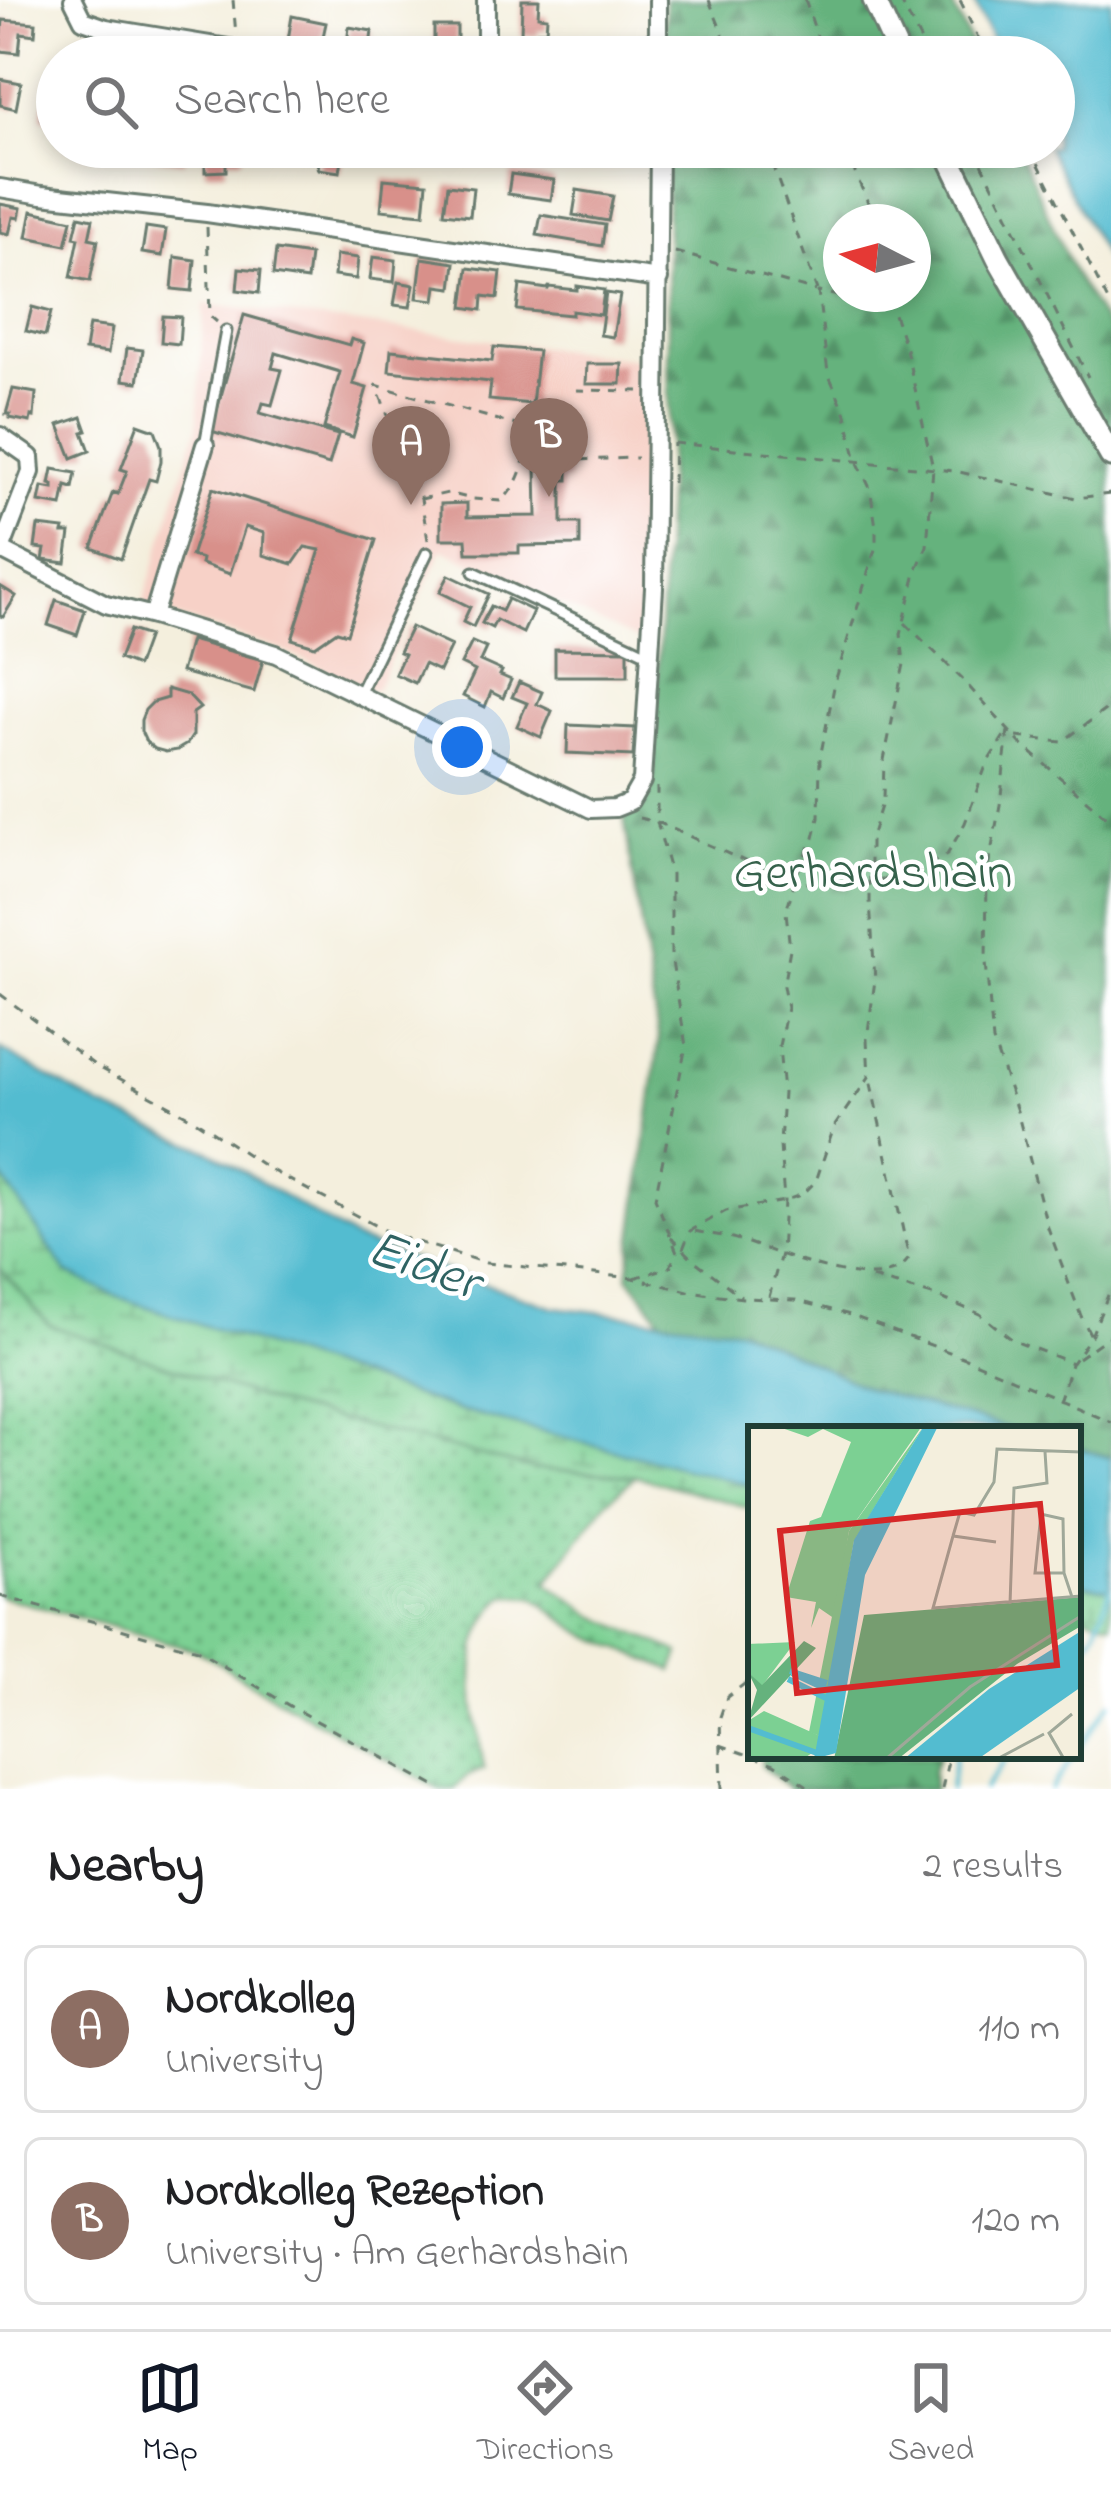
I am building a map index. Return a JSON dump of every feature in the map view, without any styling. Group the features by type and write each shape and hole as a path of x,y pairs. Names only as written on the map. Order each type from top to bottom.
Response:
{"street":[{"path":"73,0 83,20 156,36"},
{"path":"486,0 486,36"},
{"path":"658,0 658,36"},
{"path":"874,0 890,36"},
{"path":"0,436 30,457 31,472 0,551 106,604 276,654 591,809 630,802 642,782 652,656 658,168"},
{"path":"954,168 998,257 1111,456"},
{"path":"0,188 659,279"},
{"path":"153,616 205,445"}],"lane":[{"path":"205,445 226,331"},
{"path":"359,694 427,553"},
{"path":"474,572 652,656"}],"path":[{"path":"233,0 236,36"},
{"path":"709,0 724,36"},
{"path":"806,0 817,36"},
{"path":"900,0 918,36"},
{"path":"960,0 977,36"},
{"path":"768,1299 782,1254 779,1046 788,1008 783,986 790,949 786,912 819,818 820,758 835,682 876,546 870,488 828,373 818,292 774,168"},
{"path":"855,168 869,204"},
{"path":"984,168 1092,384"},
{"path":"1041,168 1111,308"},
{"path":"207,213 210,316 226,331"},
{"path":"659,248 823,293"},
{"path":"866,1276 886,1274 905,1266 909,1258 869,1077 867,1039 875,980 870,840 883,800 884,760 904,664 901,634 927,546 933,468 893,312"},
{"path":"427,553 421,499 376,385 529,427 556,426 566,434 574,460 657,458"},
{"path":"576,390 647,391"},
{"path":"421,499 448,493 502,501 524,467 529,427"},
{"path":"672,488 674,443 933,468 1076,499 1111,494"},
{"path":"904,622 1015,737 1111,821"},
{"path":"1015,737 1062,742 1105,710 1111,695"},
{"path":"630,802 636,817 794,883 870,883 911,873 947,855 965,824 987,763 1008,730"},
{"path":"1008,730 987,874 986,962 994,1042 1047,1225 1091,1336"},
{"path":"632,1278 670,1267 676,1252 655,1198 686,1046 671,956 671,874 657,822 657,783"},
{"path":"0,994 93,1064 192,1118 269,1169 391,1234 486,1263 632,1278 743,1298 795,1300 850,1315 968,1360 1111,1422"},
{"path":"683,1249 690,1231 725,1211 784,1202 803,1194 816,1181 834,1127 869,1077"},
{"path":"690,1231 731,1238 826,1269 936,1296 980,1314 1014,1341 1072,1363"},
{"path":"668,1234 743,1298"},
{"path":"1059,1400 1072,1363 1091,1336 1111,1288"},
{"path":"1072,1363 1111,1335"},
{"path":"0,1596 197,1650 440,1789"},
{"path":"722,1789 719,1717 727,1697 748,1681"},
{"path":"720,1745 748,1755"},
{"path":"760,1759 812,1789"},
{"path":"942,1789 948,1759"}],"shaded area":[{"path":"204,304 651,361 648,645 443,549 375,691 279,649 142,606 197,428"}],"green space":[{"path":"665,0 950,0 967,36 666,36"},
{"name":"Gerhardshain","path":"666,168 1027,168 1075,276 1111,334 1111,1457 1081,1449 1081,1426 999,1426 869,1389 741,1329 662,1320 628,1276 659,1041 624,817 644,806 653,781 669,433"},
{"path":"0,1174 66,1272 115,1295 461,1411 748,1484 748,1507 636,1476 533,1469 274,1403 49,1325 0,1268"},
{"path":"0,1268 49,1325 533,1469 636,1476 607,1501 547,1582 593,1615 680,1653 673,1671 581,1632 533,1597 506,1596 490,1613 475,1654 474,1700 484,1769 467,1776 454,1789 440,1789 197,1650 0,1596"},
{"path":"1081,1584 1111,1589 1111,1623 1081,1614"},
{"path":"762,1759 938,1759 932,1773 934,1789 790,1789 761,1766"}],"water":[{"path":"973,0 1111,0 1111,269 1058,168 1075,168 1075,36 990,36"},
{"path":"0,1049 101,1107 212,1152 355,1240 554,1307 741,1329 869,1389 1001,1426 748,1426 748,1484 461,1411 115,1296 66,1272 0,1174"},
{"path":"1081,1449 1111,1458 1111,1589 1081,1584"}],"building":[{"path":"522,0 539,0 538,16 547,17 546,31 538,31 538,36 521,35"},
{"path":"292,16 326,23 323,36 289,36"},
{"path":"3,20 36,23 35,35 21,33 19,53 0,51"},
{"path":"434,26 457,26 457,36 434,36"},
{"path":"349,27 372,31 371,36 348,36"},
{"path":"0,79 21,83 16,109 0,105"},
{"path":"511,174 554,180 551,200 508,194"},
{"path":"384,179 427,183 424,214 381,210"},
{"path":"448,185 473,188 470,216 444,213"},
{"path":"577,190 613,196 608,221 573,215"},
{"path":"0,204 21,208 9,234 0,232"},
{"path":"32,211 72,220 66,245 27,237"},
{"path":"541,215 605,225 602,246 537,235"},
{"path":"79,216 93,219 89,238 98,240 90,281 71,277"},
{"path":"146,227 166,230 162,256 142,253"},
{"path":"276,250 310,255 307,280 273,275"},
{"path":"336,255 358,258 356,279 334,276"},
{"path":"175,257 195,260 192,291 172,289"},
{"path":"373,257 396,260 394,282 370,279"},
{"path":"422,258 455,263 452,288 437,286 435,300 417,298"},
{"path":"239,268 261,270 259,293 237,290"},
{"path":"468,268 501,272 498,298 483,296 482,310 463,307"},
{"path":"398,282 414,285 410,307 394,305"},
{"path":"520,285 604,290 601,315 517,310"},
{"path":"606,293 620,295 613,337 600,335"},
{"path":"32,307 51,312 45,336 26,331"},
{"path":"244,315 349,345 351,339 364,343 353,384 367,388 353,437 324,428 340,372 276,353 272,368 282,370 272,405 263,403 260,413 338,435 329,465 211,431"},
{"path":"163,316 181,317 179,344 161,342"},
{"path":"89,325 112,328 108,353 85,350"},
{"path":"494,347 538,351 532,404 489,400 491,382 389,371 391,350 492,361"},
{"path":"127,348 143,350 138,382 123,380"},
{"path":"587,364 622,364 621,384 586,384"},
{"path":"13,389 36,393 30,422 6,414"},
{"path":"82,417 90,451 72,458 59,425"},
{"path":"138,424 155,430 161,461 156,481 149,479 121,559 92,548 113,492 118,494 127,471 121,469"},
{"path":"562,445 568,480 562,480 562,523 580,523 580,545 519,546 519,553 467,553 466,539 441,539 441,504 467,503 467,517 537,516 536,466 546,466 546,446"},
{"path":"53,469 76,473 73,488 66,486 62,506 39,502 42,487 53,489"},
{"path":"213,488 376,540 347,634 337,631 315,646 292,639 320,550 305,547 293,564 263,555 264,533 245,527 230,574 191,556"},
{"path":"38,526 70,533 66,563 43,560 45,549 35,548"},
{"path":"449,575 489,594 473,627 463,622 470,607 440,592"},
{"path":"0,586 16,596 3,617 0,616"},
{"path":"508,599 533,611 523,633 496,620 492,628 482,623 491,606 502,611"},
{"path":"56,600 85,610 77,635 48,625"},
{"path":"411,627 451,646 439,671 424,664 415,683 395,674"},
{"path":"130,630 148,636 137,666 119,659"},
{"path":"190,640 263,660 254,692 181,672"},
{"path":"472,642 486,648 480,661 511,680 503,698 491,692 485,707 463,696 475,671 461,664"},
{"path":"555,649 628,650 628,676 555,676"},
{"path":"519,682 542,692 537,704 552,711 541,737 517,726 527,703 512,697"},
{"path":"167,689 188,695 200,708 193,713 193,735 187,744 166,752 146,742 141,720 153,702 167,698"},
{"path":"568,725 635,728 633,756 567,753"}],"waterway":[{"path":"1081,1652 1096,1631 1110,1589"},
{"path":"1081,1746 1111,1702"},
{"path":"950,1789 955,1759"},
{"path":"984,1789 1006,1759"},
{"path":"1051,1789 1072,1759"}],"place":[{"name":"Nordkolleg Rezeption","path":"549,497"},
{"name":"Nordkolleg","path":"411,505"}],"water label":[{"name":"Eider","path":"425,1262"}]}
